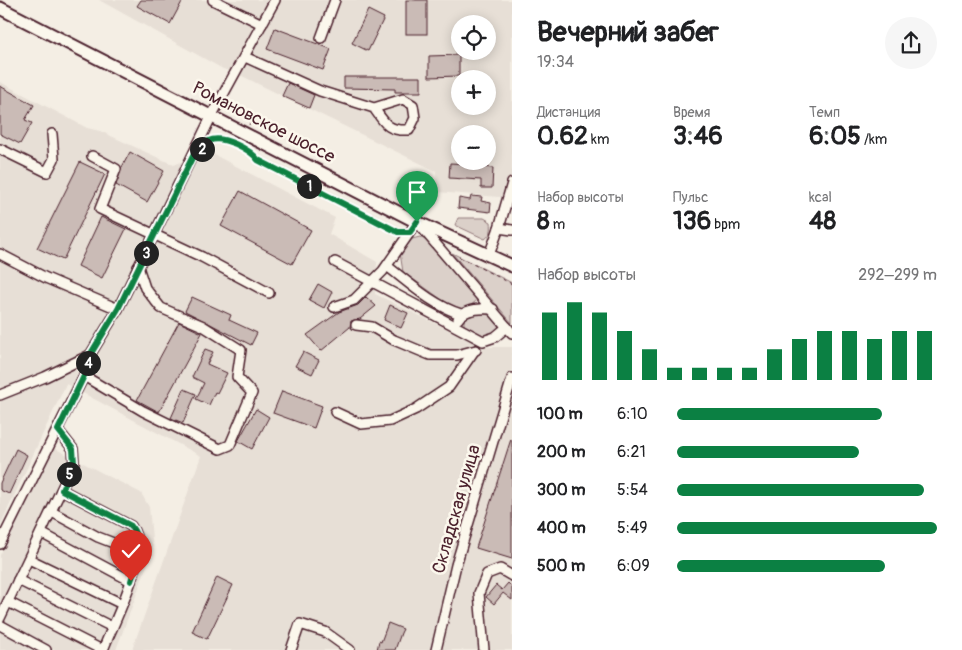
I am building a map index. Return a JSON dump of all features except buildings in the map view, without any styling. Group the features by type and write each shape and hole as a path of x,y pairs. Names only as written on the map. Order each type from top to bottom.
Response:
{"main road":[{"name":"Романовское шоссе","path":"0,8 212,115 417,222 512,266"}],"street":[{"path":"213,0 262,24"},
{"path":"0,544 84,376 90,355 118,309 212,115 275,0"},
{"path":"321,38 335,0"},
{"path":"245,56 320,90 374,108 402,99 412,106 415,118 409,130 396,130 383,122 374,108"},
{"path":"0,148 47,172 54,159 52,134"},
{"path":"92,156 116,169 100,209 202,257 269,293"},
{"path":"490,255 512,183"},
{"path":"334,307 354,300 387,266 417,222 510,330 483,341 449,387 416,409 390,421 361,424 335,412"},
{"path":"499,228 512,230"},
{"path":"0,254 46,278 118,309"},
{"path":"335,262 483,341"},
{"path":"387,266 418,290 452,312 461,314 481,308 493,309"},
{"path":"84,376 143,411 220,449 230,445 252,393 237,378 241,350 203,326 161,308 145,288 138,267"},
{"path":"461,314 458,319 466,331"},
{"path":"356,325 372,327 394,340 430,354 474,352"},
{"path":"0,395 45,377 90,355"},
{"name":"Складская улица","path":"436,650 456,565 512,378"},
{"path":"0,618 74,463 73,449 58,430"},
{"path":"8,602 103,650 131,581 139,553 135,531 131,526 62,490"},
{"path":"52,512 98,537 139,553"},
{"path":"41,533 131,581"},
{"path":"29,558 122,604"},
{"path":"484,650 479,593 487,574 500,569 512,576"},
{"path":"18,580 112,628"},
{"path":"291,650 300,624 325,632 350,650"},
{"path":"0,625 46,650"}],"path":[{"path":"204,146 209,141 216,139 237,144 254,153 258,160 398,232 410,232"},
{"path":"454,255 512,284"}],"shaded area":[{"path":"99,0 512,0 512,198 437,192 436,171 236,73 223,69"},
{"path":"0,82 87,128 100,131 174,165 207,151 335,218 329,234 377,262 375,294 484,347 512,347 512,650 132,650 201,456 66,384 0,526"},
{"path":"458,218 484,218 491,222 490,234 485,239 455,225"},
{"path":"420,237 435,246 474,293 477,300 468,308 455,309 403,272 400,253 412,239"},
{"path":"452,253 512,283 512,323"},
{"path":"472,313 485,314 492,317 499,328 495,334 486,337 473,332 464,325 464,319"},
{"path":"54,448 141,493 149,507 153,549 116,650 0,650 0,555"}],"route":[{"path":"131,581 139,553 135,531 131,526 62,490 74,463 73,449 58,430 84,376 90,355 118,309 194,154 198,157 209,141 216,139 237,144 254,153 258,160 398,232 410,232 417,222"}]}
